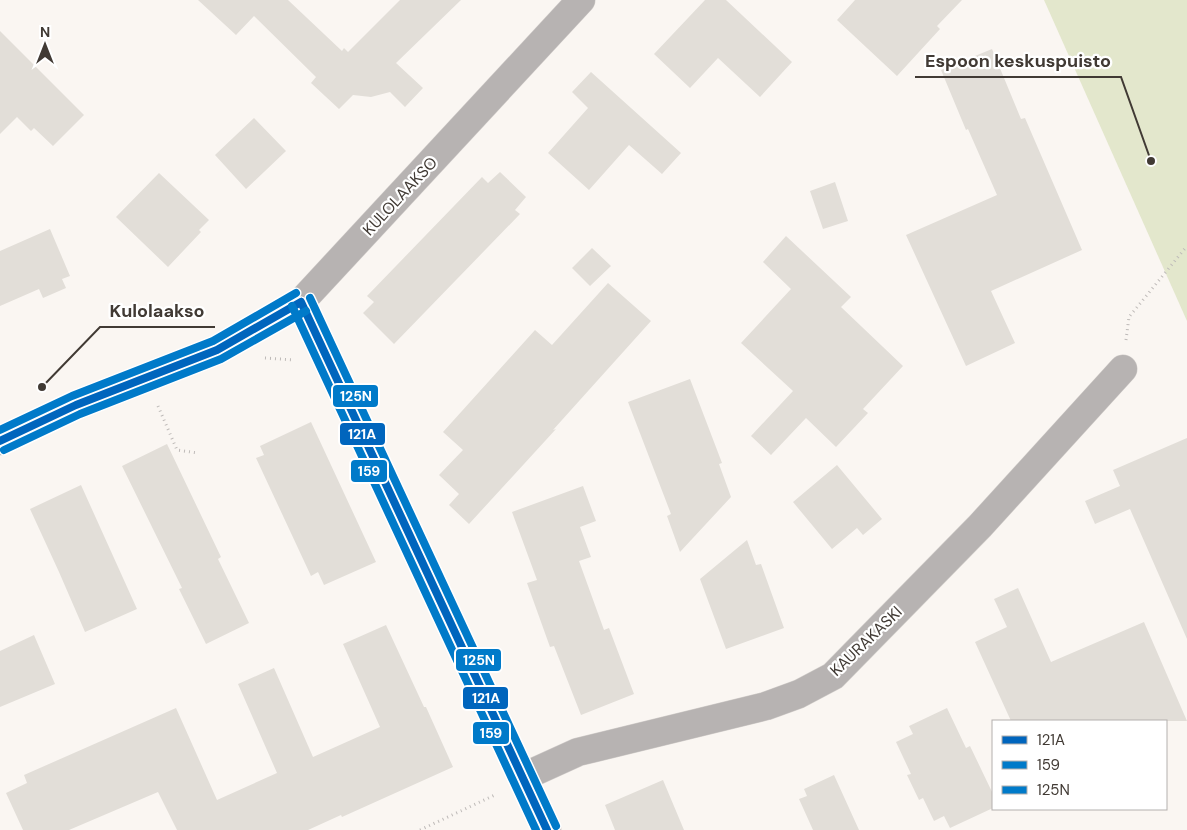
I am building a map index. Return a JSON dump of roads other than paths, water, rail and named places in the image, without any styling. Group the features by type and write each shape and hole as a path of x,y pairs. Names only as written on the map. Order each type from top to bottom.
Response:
{"street":[{"name":"KULOLAAKSO","path":"0,440 76,405 217,350 301,302 581,0"},
{"path":"301,302 547,830"},
{"name":"KAURAKASKI","path":"523,777 578,752 766,706 799,694 833,676 980,526 1123,369"}],"place":[{"name":"Espoon keskuspuisto","path":"1151,161"},
{"name":"Kulolaakso","path":"42,387"}]}
